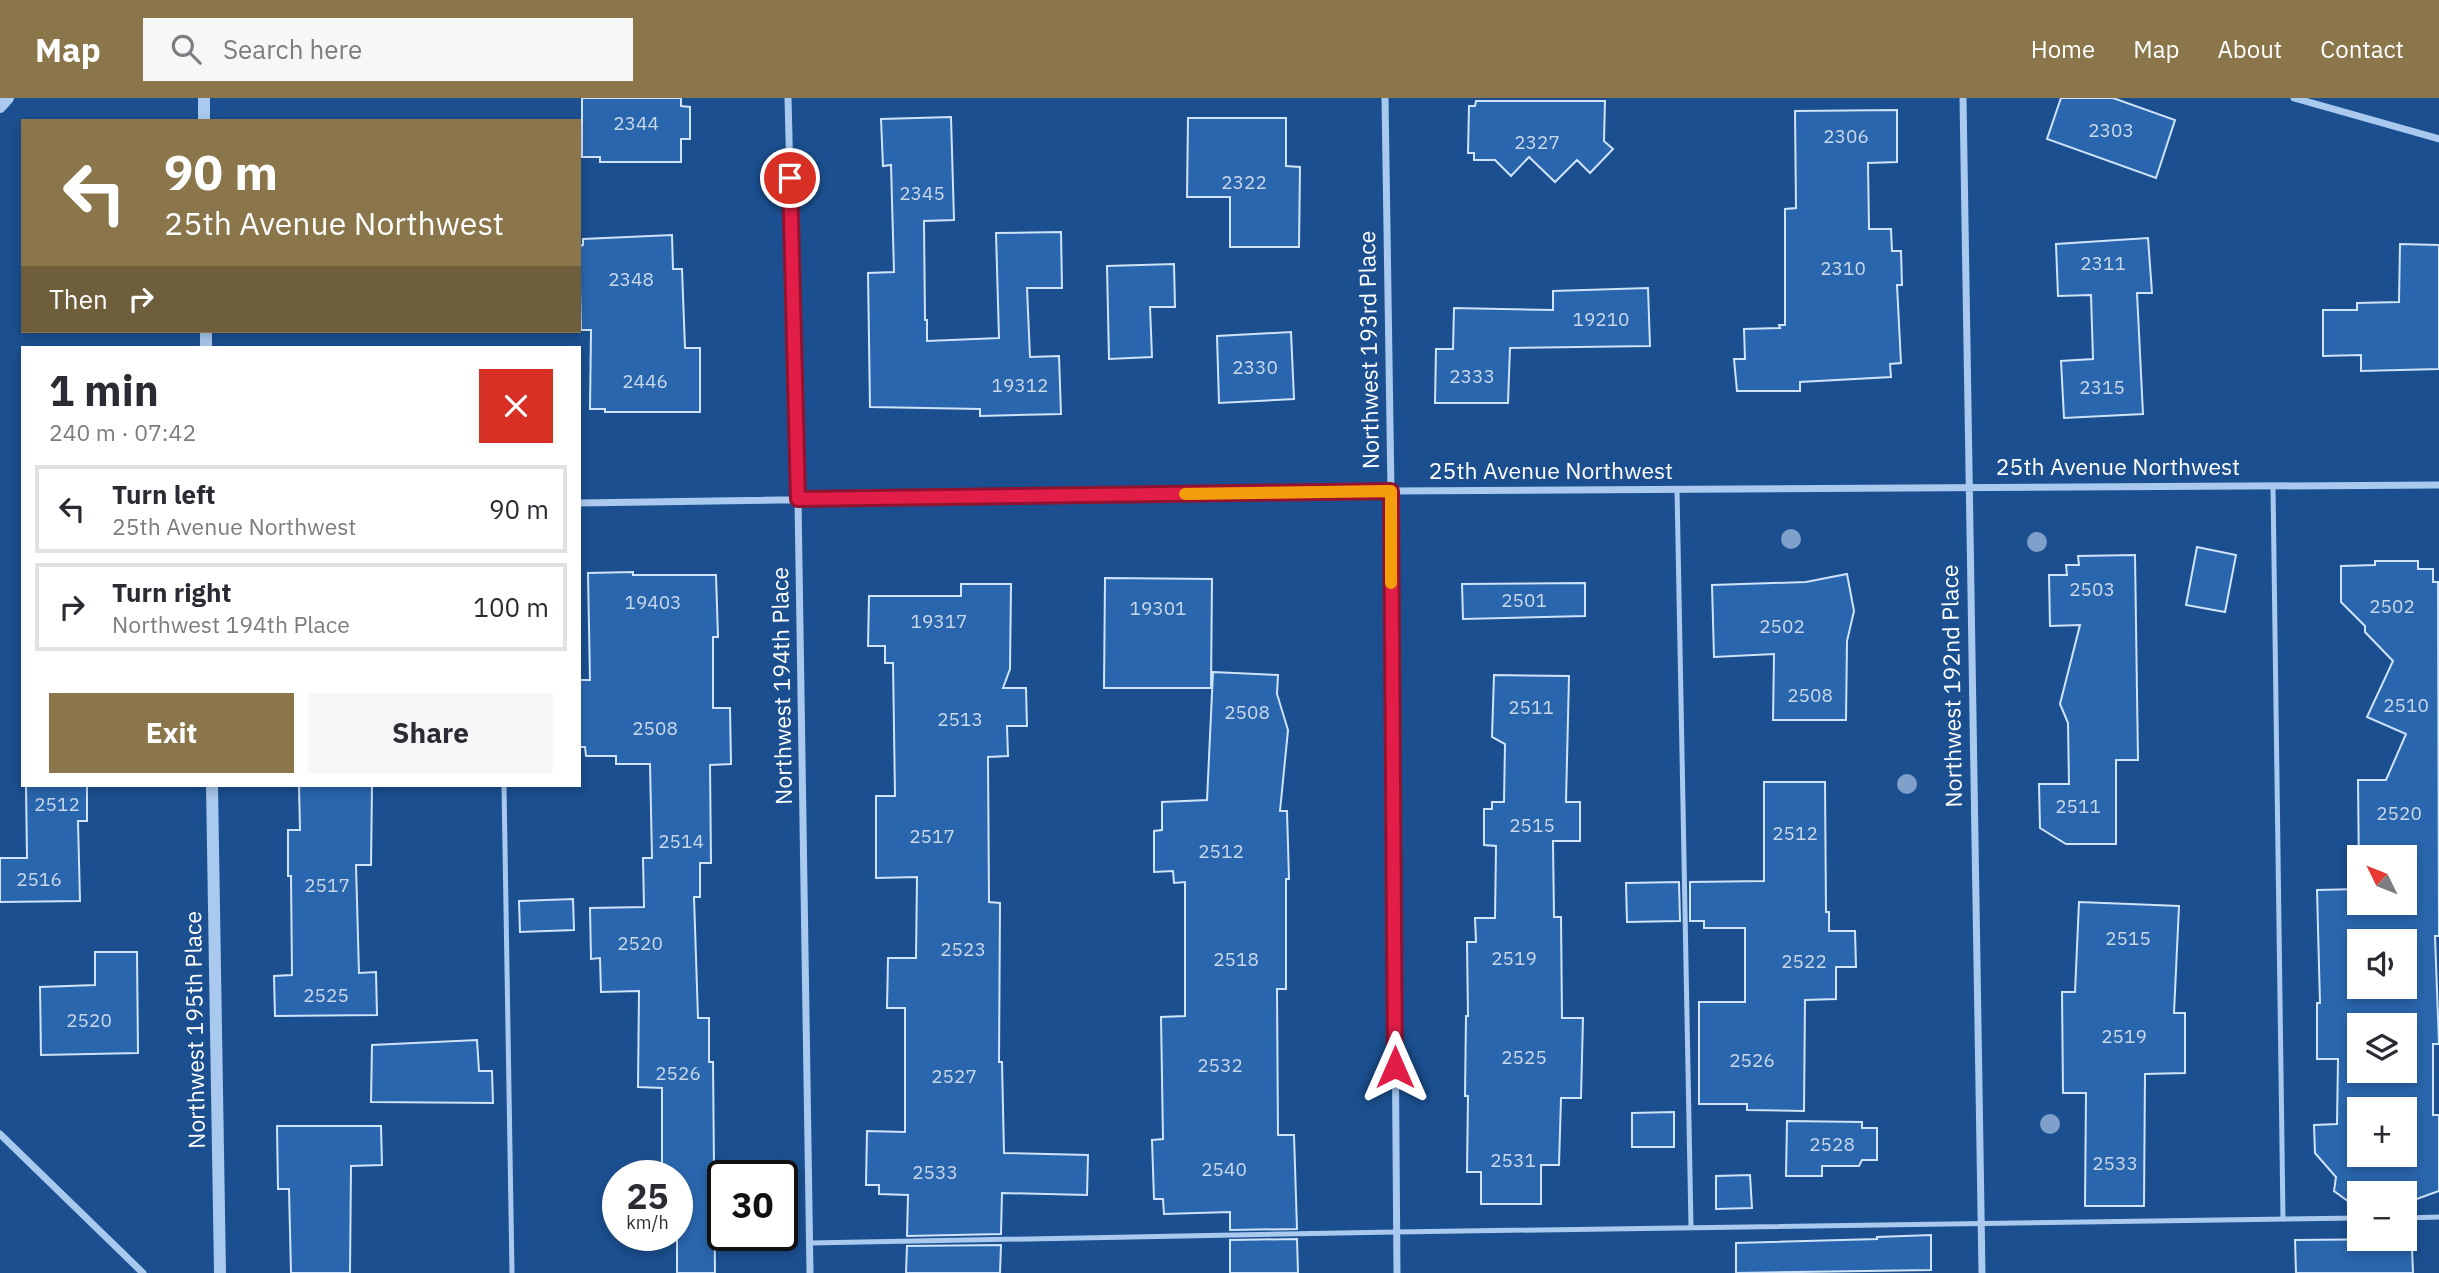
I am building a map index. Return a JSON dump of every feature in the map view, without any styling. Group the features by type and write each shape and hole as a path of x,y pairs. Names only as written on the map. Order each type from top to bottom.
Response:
{"street":[{"path":"0,107 8,98"},
{"path":"204,98 204,119"},
{"name":"Northwest 194th Place","path":"788,98 798,499 810,1273"},
{"name":"Northwest 193rd Place","path":"1385,98 1391,491 1396,1273"},
{"name":"Northwest 192nd Place","path":"1963,98 1982,1273"},
{"path":"2294,98 2439,139"},
{"name":"25th Avenue Northwest","path":"581,503 1391,491 2439,485"},
{"name":"Northwest 195th Place","path":"212,787 220,1273"},
{"path":"0,1134 143,1273"}],"lane":[{"path":"2273,486 2283,1219"},
{"path":"1677,489 1691,1227"},
{"path":"504,787 512,1273"},
{"path":"2417,1217 2439,1217"},
{"path":"810,1243 2347,1218"}],"building":[{"path":"582,98 681,98 681,106 690,107 690,139 681,139 681,162 600,162 600,157 582,157"},
{"path":"2061,98 2113,98 2175,120 2156,178 2047,139"},
{"path":"1476,101 1605,101 1604,141 1613,149 1590,173 1577,160 1555,182 1529,157 1511,176 1495,160 1474,160 1474,153 1468,153 1469,106 1475,106"},
{"path":"1897,110 1897,162 1868,163 1869,229 1891,229 1892,251 1901,251 1902,285 1897,285 1901,363 1890,364 1891,377 1800,382 1800,391 1737,391 1734,359 1745,359 1744,329 1780,328 1779,325 1785,325 1785,209 1796,208 1795,111"},
{"path":"951,117 954,220 924,221 927,341 999,338 996,233 1061,232 1062,288 1027,288 1030,357 1059,356 1061,414 980,416 980,409 870,407 868,273 894,272 891,165 883,166 881,119"},
{"path":"1188,118 1286,118 1286,166 1300,167 1299,247 1230,247 1230,197 1187,197"},
{"path":"672,235 673,269 682,269 685,348 700,348 700,412 605,412 605,409 590,409 591,330 581,330 583,239"},
{"path":"2148,238 2152,293 2137,293 2143,414 2064,418 2061,361 2093,359 2091,295 2058,296 2056,244"},
{"path":"2400,244 2439,245 2439,369 2361,371 2361,355 2323,356 2323,310 2357,310 2357,303 2399,302"},
{"path":"1174,264 1175,307 1150,307 1152,357 1109,359 1107,266"},
{"path":"1648,288 1650,346 1510,348 1508,403 1435,403 1436,349 1453,349 1454,308 1553,310 1553,291"},
{"path":"1291,332 1294,399 1219,403 1217,336"},
{"path":"2197,547 2236,555 2225,612 2186,605"},
{"path":"2135,555 2138,760 2116,760 2116,844 2066,844 2040,828 2039,784 2069,784 2068,723 2060,704 2080,625 2050,626 2049,575 2067,575 2066,565 2079,565 2078,556"},
{"path":"2375,561 2418,561 2418,569 2433,569 2433,582 2438,582 2439,936 2435,936 2439,1044 2433,1044 2433,1115 2439,1115 2439,1191 2417,1199 2417,1181 2347,1181 2347,1200 2334,1191 2336,1177 2315,1153 2314,1125 2337,1124 2338,1059 2317,1059 2317,1003 2320,1003 2317,890 2347,889 2347,915 2417,915 2417,845 2359,845 2358,780 2386,780 2406,734 2367,717 2393,661 2365,632 2365,626 2341,602 2341,566 2375,565"},
{"path":"588,573 716,575 718,637 713,637 713,708 730,708 731,764 710,765 711,863 700,863 700,897 694,897 698,1018 709,1018 709,1062 713,1062 714,1160 707,1160 707,1251 715,1251 715,1273 677,1273 677,1251 693,1251 693,1160 662,1160 662,1088 638,1087 639,991 601,992 600,958 591,959 590,908 644,907 643,858 652,858 650,764 616,764 616,756 586,756 585,747 581,747 581,680 590,680"},
{"path":"1847,574 1854,611 1847,641 1846,720 1773,720 1774,654 1714,657 1712,585 1806,582"},
{"path":"1105,578 1212,579 1211,688 1104,688"},
{"path":"1585,583 1585,616 1463,619 1462,584"},
{"path":"961,584 1011,584 1010,669 1003,688 1026,688 1027,726 1007,726 1008,756 988,757 989,902 1000,903 999,1062 1002,1062 1004,1153 1088,1155 1087,1195 1002,1193 1001,1234 907,1236 908,1195 879,1194 879,1185 866,1185 867,1131 905,1132 905,1008 887,1008 888,958 916,958 917,877 876,878 876,796 895,796 893,663 885,663 885,646 868,646 869,596 961,596"},
{"path":"1213,672 1278,675 1277,694 1288,730 1280,811 1287,811 1289,879 1286,879 1286,989 1277,989 1278,1135 1294,1135 1297,1229 1230,1230 1230,1212 1164,1214 1163,1199 1154,1199 1152,1140 1163,1139 1161,1017 1185,1016 1185,882 1174,883 1173,871 1154,872 1154,831 1162,830 1162,802 1207,800"},
{"path":"1494,675 1569,676 1566,802 1580,802 1580,841 1553,841 1554,917 1561,917 1562,1018 1583,1018 1581,1098 1561,1098 1559,1165 1541,1165 1541,1204 1481,1204 1481,1172 1467,1172 1467,942 1476,942 1475,918 1495,918 1496,846 1484,845 1484,809 1492,809 1492,802 1504,802 1505,744 1492,737"},
{"path":"1764,782 1825,782 1826,912 1829,912 1829,931 1855,931 1856,967 1836,967 1836,999 1805,1000 1804,1111 1747,1110 1747,1104 1699,1104 1699,1002 1745,1002 1745,928 1704,928 1704,921 1690,921 1690,882 1764,881"},
{"path":"26,787 87,787 87,821 78,821 80,901 0,902 0,858 27,858"},
{"path":"299,787 372,787 371,865 356,865 359,973 376,972 377,1015 275,1016 274,976 292,975 288,830 300,830"},
{"path":"1679,882 1680,921 1627,922 1626,883"},
{"path":"573,899 574,930 520,932 519,901"},
{"path":"2079,902 2179,906 2174,1013 2185,1013 2185,1073 2145,1074 2144,1206 2085,1206 2086,1093 2063,1093 2062,992 2075,992"},
{"path":"95,952 137,952 138,1053 41,1055 40,987 95,985"},
{"path":"477,1040 479,1071 492,1071 493,1103 371,1102 372,1045"},
{"path":"1674,1112 1674,1147 1632,1147 1632,1113"},
{"path":"1787,1121 1862,1122 1862,1128 1877,1128 1877,1160 1862,1160 1859,1166 1822,1166 1822,1176 1786,1176"},
{"path":"277,1126 381,1126 382,1165 351,1166 350,1273 291,1273 289,1189 278,1189"},
{"path":"1750,1175 1752,1208 1716,1209 1716,1176"},
{"path":"1931,1235 1931,1270 1736,1273 1736,1243"},
{"path":"1297,1239 1298,1273 1230,1273 1230,1240"},
{"path":"2295,1240 2347,1240 2347,1251 2412,1251 2413,1273 2296,1273"},
{"path":"1001,1245 1000,1273 906,1273 907,1246"}],"slow traffic":[{"path":"1185,494 1391,491 1391,583"}],"route":[{"path":"790,178 798,499 1391,491 1395,1067"}]}
